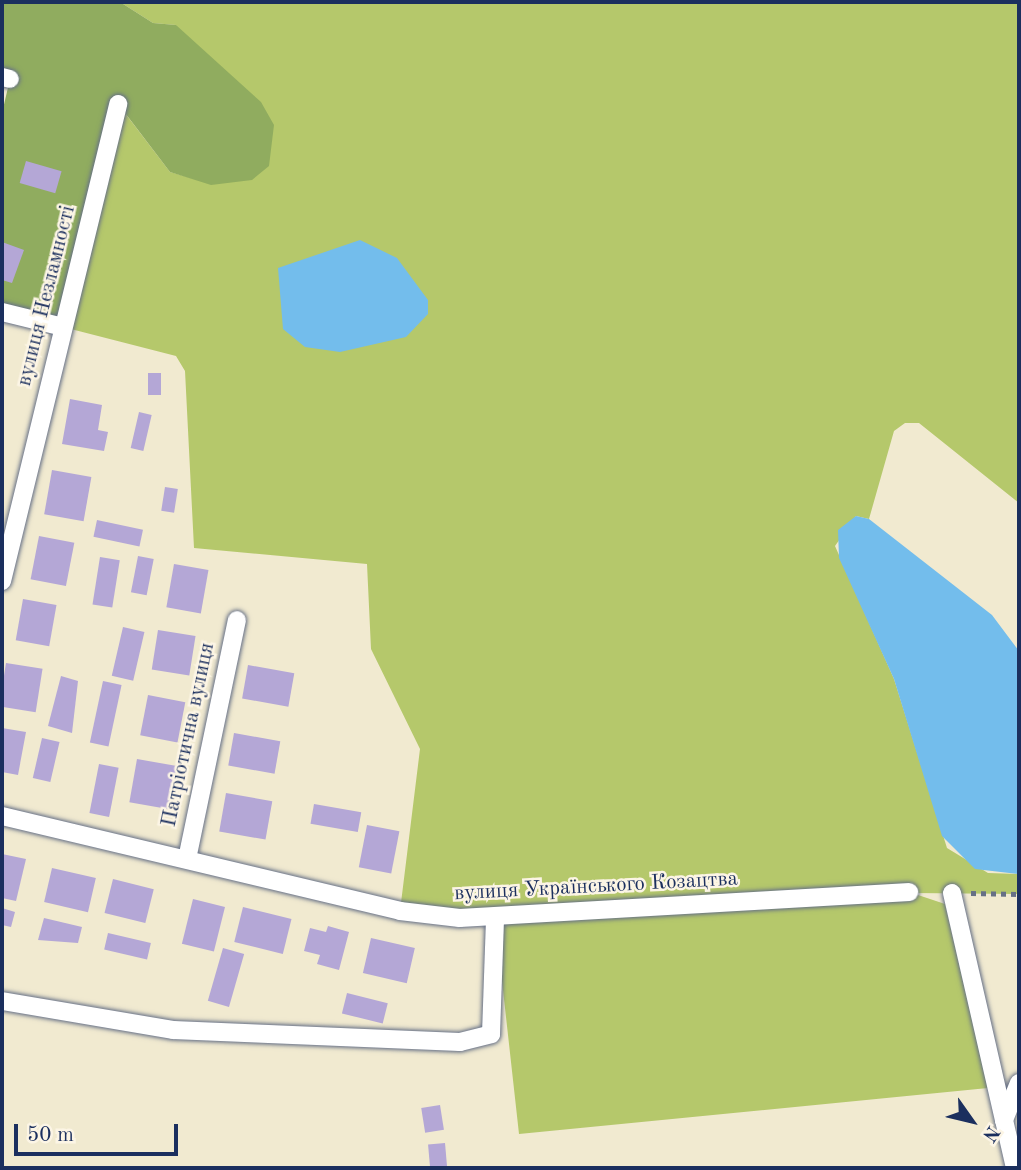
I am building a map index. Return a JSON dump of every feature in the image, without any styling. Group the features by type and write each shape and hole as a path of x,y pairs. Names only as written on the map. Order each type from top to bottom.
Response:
{"street":[{"name":"вулиця Незламності","path":"3,570 118,104"},
{"path":"2,312 63,327"},
{"name":"Патріотична вулиця","path":"187,859 237,620"},
{"name":"вулиця Українського Козацтва","path":"2,816 400,911 495,917 909,892"},
{"path":"952,893 1015,1168"},
{"path":"2,1001 173,1030 460,1042 491,1034 495,917"},
{"path":"1004,1120 1019,1083"}],"green space":[{"path":"2,2 120,2 153,23 176,25 261,102 274,125 269,166 252,180 211,185 170,172 119,105 63,327 2,312 2,113 10,79 2,77"},
{"path":"120,2 1019,2 1019,503 919,423 905,423 894,431 869,519 856,516 835,546 894,679 947,848 988,873 1019,874 1019,894 912,893 945,904 988,1088 519,1134 495,918 400,911 420,749 371,649 367,564 194,548 185,371 176,356 63,327 118,104 170,172 209,183 176,25 153,23"}],"water":[{"path":"360,240 397,258 428,300 428,314 406,337 340,352 305,347 283,329 278,268"},
{"path":"856,516 869,519 992,615 1019,651 1019,874 975,869 942,836 894,679 839,558 838,530"}],"building":[{"path":"26,161 62,171 55,193 20,183"},
{"path":"2,242 24,250 12,283 2,280"},
{"path":"148,373 161,373 161,395 148,395"},
{"path":"70,399 102,405 98,430 108,432 104,451 62,444"},
{"path":"139,412 152,415 143,451 131,448"},
{"path":"52,470 91,477 84,521 44,514"},
{"path":"165,487 178,489 174,513 161,511"},
{"path":"97,520 143,530 139,546 93,537"},
{"path":"39,536 74,543 66,586 31,579"},
{"path":"138,556 154,559 147,595 131,592"},
{"path":"100,557 120,560 112,608 92,604"},
{"path":"174,564 208,570 201,613 166,607"},
{"path":"23,599 56,605 49,646 16,640"},
{"path":"123,627 144,632 133,681 112,676"},
{"path":"158,630 196,636 189,675 152,670"},
{"path":"6,663 43,669 36,712 2,707"},
{"path":"248,665 294,673 288,707 242,698"},
{"path":"61,676 78,681 72,733 48,726"},
{"path":"103,681 122,685 108,747 90,743"},
{"path":"148,695 185,702 177,742 140,735"},
{"path":"2,728 26,732 18,775 2,772"},
{"path":"234,733 280,741 275,774 228,765"},
{"path":"42,738 60,742 50,782 33,778"},
{"path":"137,759 178,766 171,810 129,802"},
{"path":"99,764 119,768 109,817 89,813"},
{"path":"226,793 272,801 266,840 219,831"},
{"path":"314,804 361,812 358,832 311,824"},
{"path":"367,825 399,831 391,874 359,867"},
{"path":"2,854 26,859 16,901 2,898"},
{"path":"52,868 96,878 88,912 44,902"},
{"path":"113,879 154,889 145,923 105,913"},
{"path":"193,899 225,907 214,952 182,944"},
{"path":"243,907 292,919 283,954 234,942"},
{"path":"2,908 15,912 11,927 2,925"},
{"path":"44,918 82,927 78,943 38,940"},
{"path":"328,926 349,932 339,970 317,964 320,955 304,951 310,928 326,932"},
{"path":"108,933 151,943 147,959 104,950"},
{"path":"371,938 415,948 407,983 363,973"},
{"path":"223,948 244,954 229,1007 208,1001"},
{"path":"347,993 388,1003 383,1024 342,1013"},
{"path":"440,1105 444,1130 425,1133 421,1108"},
{"path":"445,1143 447,1166 430,1167 428,1144"}]}
